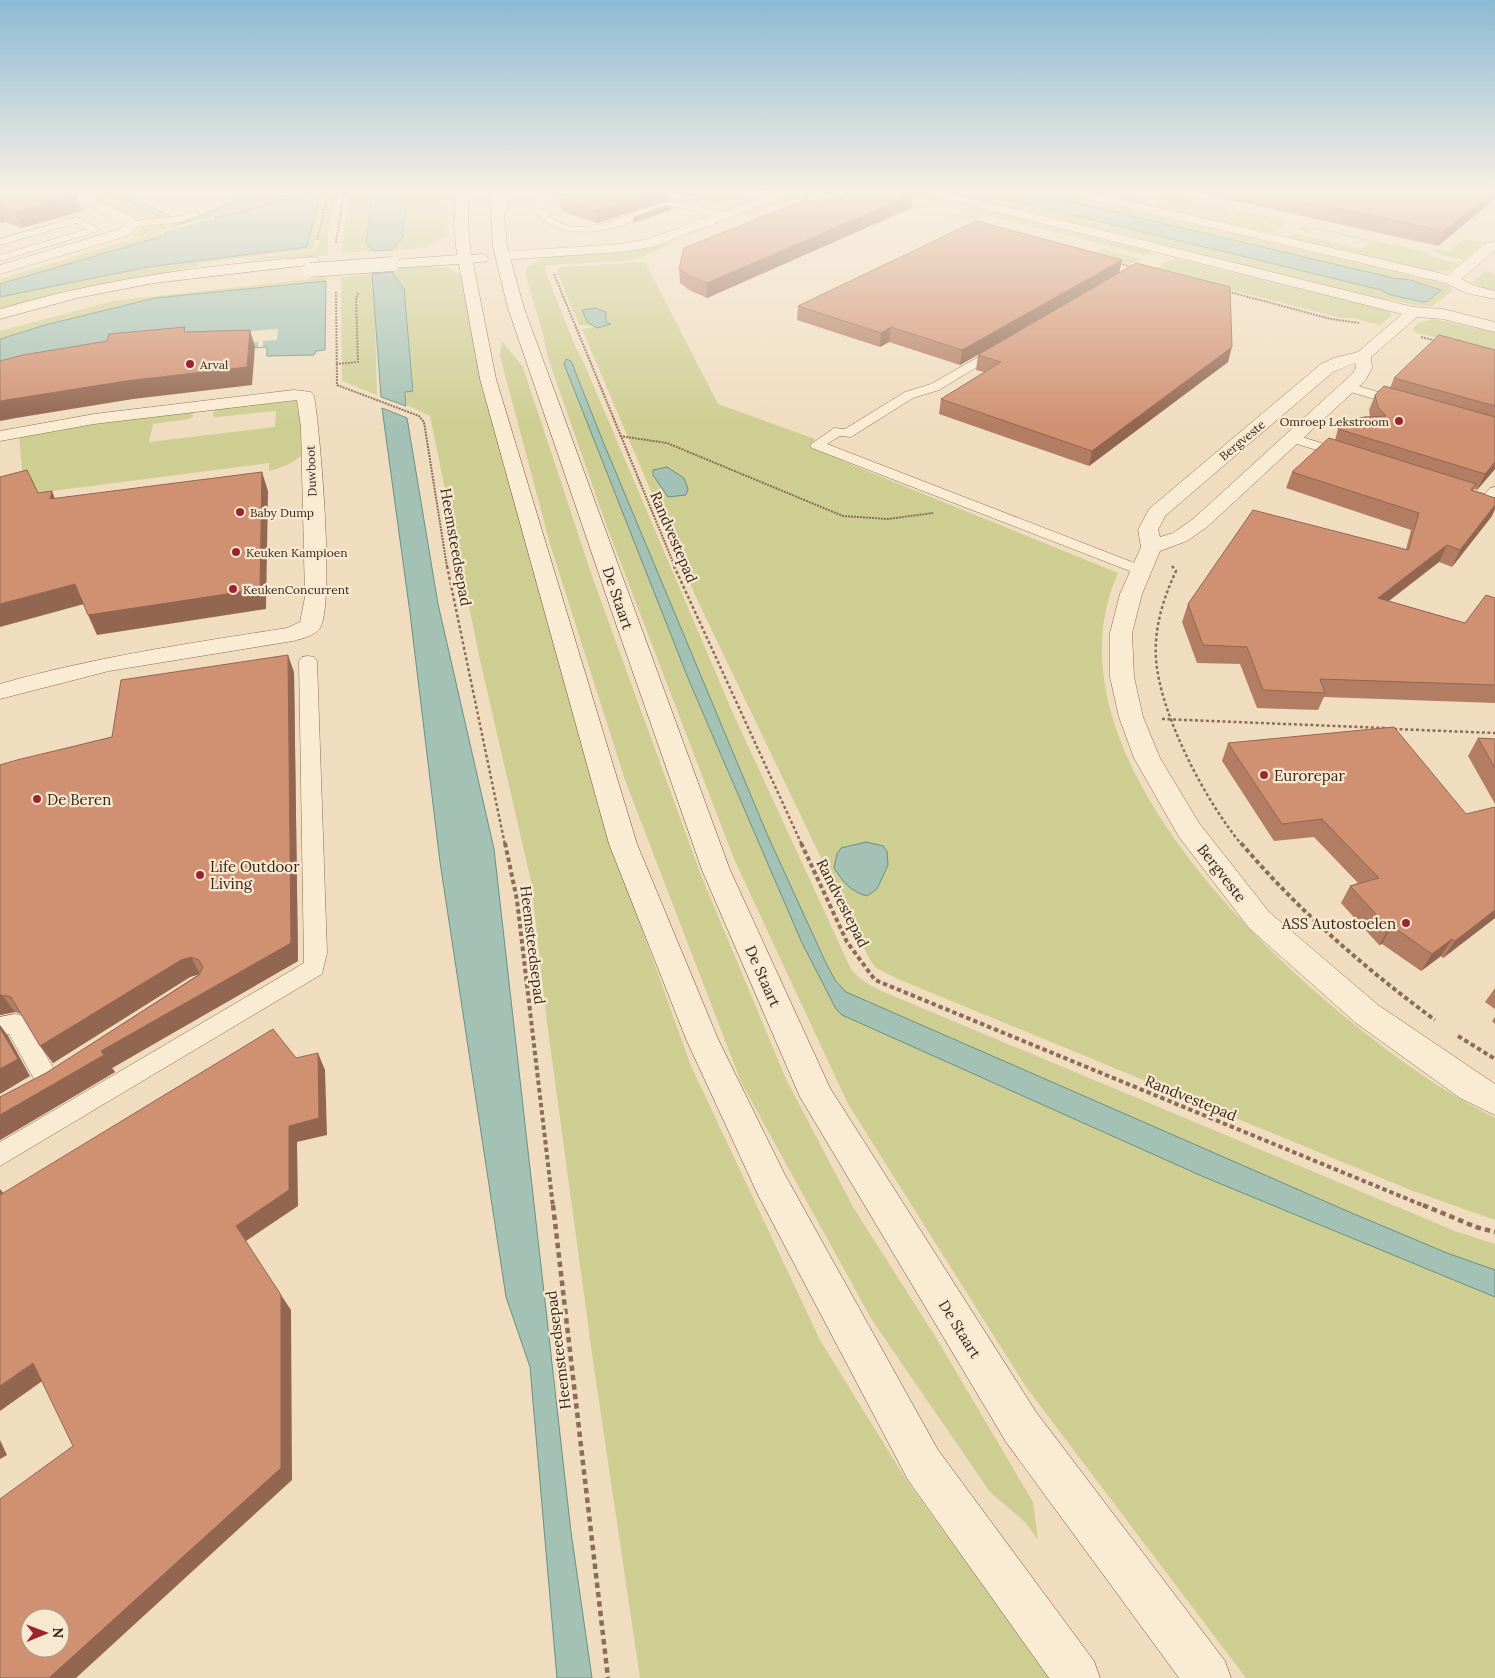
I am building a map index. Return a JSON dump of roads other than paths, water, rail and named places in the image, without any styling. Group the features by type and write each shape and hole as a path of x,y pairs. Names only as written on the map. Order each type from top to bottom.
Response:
{"street":[{"path":"0,314 70,295 133,282 233,268"},
{"path":"0,327 81,304 134,292 289,268"},
{"path":"467,268 488,379 623,844 702,1040 771,1184 923,1465 1077,1678"},
{"name":"De Staart","path":"505,268 516,308 716,870 817,1097 1021,1427 1208,1678"},
{"path":"1238,268 1413,312 1443,314 1495,327"},
{"path":"1401,268 1451,280 1470,290 1495,296"},
{"path":"1451,280 1463,268"},
{"path":"1443,314 1470,290"},
{"name":"Bergveste","path":"1413,312 1362,356 1340,361 1327,368 1156,513 1148,530 1146,558 1131,594 1121,633 1122,677 1131,717 1147,758 1189,830 1259,920 1367,1014 1472,1088 1495,1101"},
{"path":"1146,558 1200,523 1359,377 1364,368 1362,356"},
{"name":"Duwboot","path":"0,436 112,416 294,394 305,396 310,427 316,597 310,626 293,634 164,654 41,679 0,692"}],"lane":[{"path":"1011,342 935,387 909,395 817,445 1146,558"},
{"path":"1348,387 1412,406"},
{"path":"1292,438 1358,458"},
{"path":"1451,488 1488,500 1495,491"},
{"path":"0,1155 314,968 316,953 308,661"},
{"path":"0,1026 15,1023 49,1080"}],"place":[{"name":"Arval","path":"190,364"},
{"name":"Omroep Lekstroom","path":"1399,421"},
{"name":"Baby Dump","path":"240,512"},
{"name":"Keuken Kampioen","path":"236,552"},
{"name":"KeukenConcurrent","path":"233,589"},
{"name":"Eurorepar","path":"1264,775"},
{"name":"De Beren","path":"37,799"},
{"name":"Life Outdoor Living","path":"200,875"},
{"name":"ASS Autostoelen","path":"1406,923"}]}
